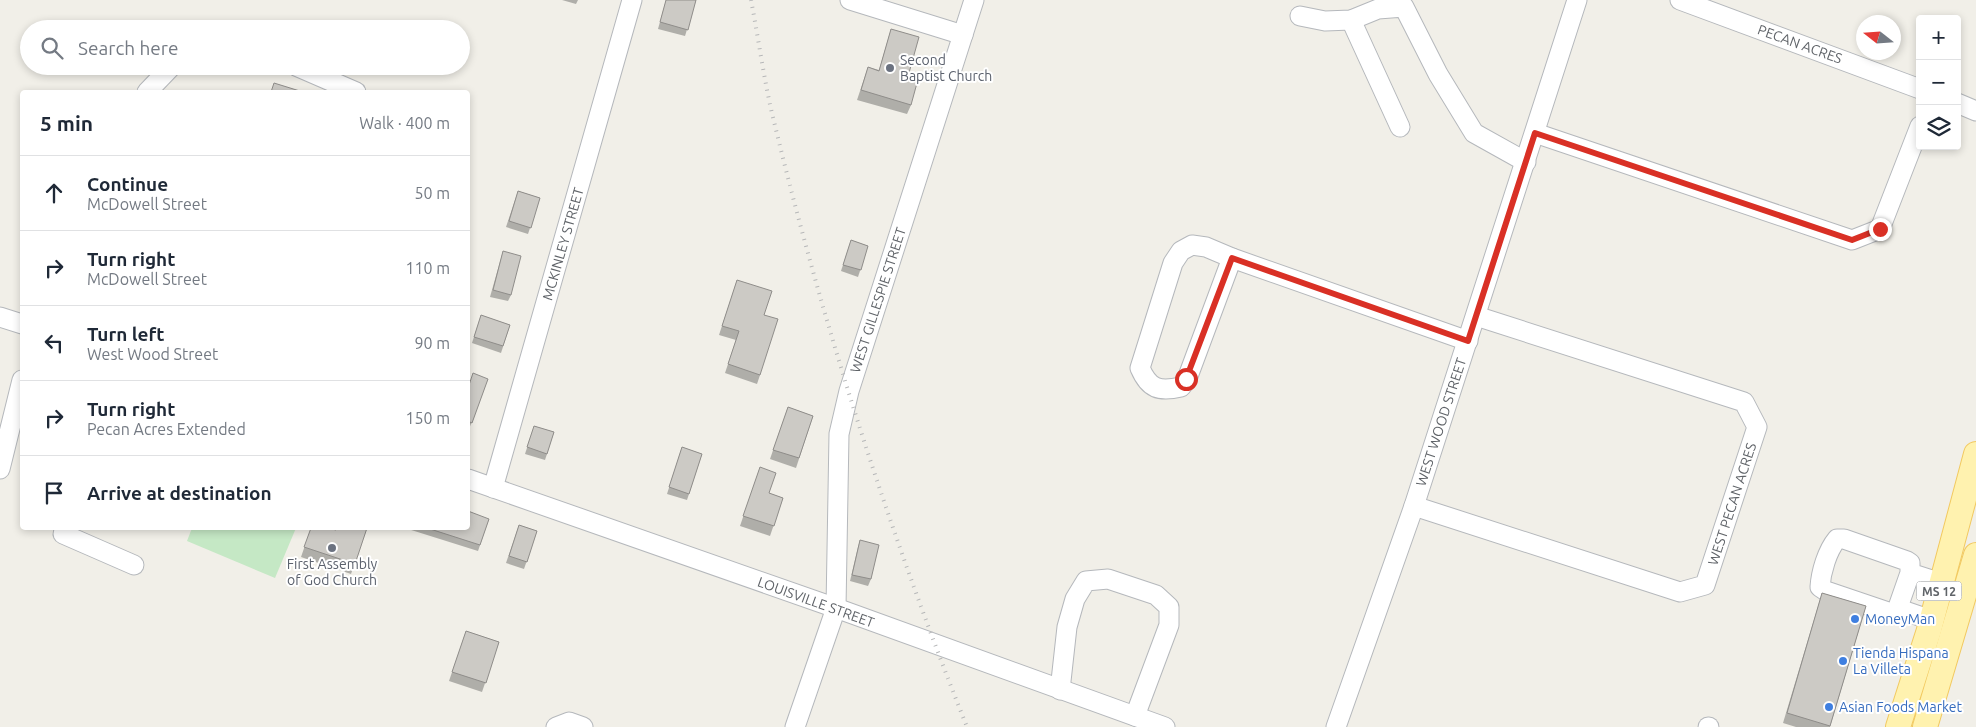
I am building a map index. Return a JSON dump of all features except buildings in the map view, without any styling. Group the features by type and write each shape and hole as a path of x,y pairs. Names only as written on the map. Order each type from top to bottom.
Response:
{"main road":[{"name":"MS 12","path":"1898,727 1931,620 1976,454"},
{"path":"1957,528 1961,558 1958,580 1967,588"},
{"name":"MS 12","path":"1925,727 1976,555"},
{"path":"1941,583 1948,590 1950,600 1945,619 1947,651"}],"street":[{"name":"MCKINLEY STREET","path":"493,488 632,0"},
{"path":"850,0 962,34"},
{"name":"WEST GILLESPIE STREET","path":"836,608 835,575 839,434 849,391 974,0"},
{"name":"WEST WOOD STREET","path":"1336,727 1414,506 1577,0"},
{"name":"PECAN ACRES","path":"1680,0 1916,88"},
{"path":"1300,16 1325,21 1351,20 1378,9 1404,7 1438,74 1474,133 1526,162"},
{"path":"1351,20 1400,128"},
{"path":"149,90 163,75"},
{"path":"317,75 351,90"},
{"path":"1961,105 1976,111"},
{"path":"1535,133 1852,240 1880,229 1916,136"},
{"path":"1232,258 1186,379 1181,387 1168,390 1154,387 1145,381 1140,368 1173,263 1181,251 1192,245 1206,247 1232,258 1468,341"},
{"name":"WEST PECAN ACRES","path":"1414,506 1680,592 1705,584 1757,427 1744,402 1476,316"},
{"path":"0,317 20,323"},
{"path":"0,469 20,388"},
{"name":"LOUISVILLE STREET","path":"470,480 836,608 1165,727"},
{"path":"64,530 63,534 134,565"},
{"path":"1844,539 1908,561 1910,563 1910,573 1899,610 1896,613 1826,591 1820,587 1821,578 1832,545 1837,540 1844,539"},
{"path":"1910,573 1941,583"},
{"path":"1060,690 1068,627 1075,599 1086,581 1108,579 1156,595 1169,606 1169,625 1135,716"},
{"path":"795,727 836,608"},
{"path":"1899,610 1931,620"},
{"path":"556,727 569,722 584,727"}],"green space":[{"path":"191,530 295,530 275,578 187,541"}],"railway":[{"path":"751,0 765,82 790,188 834,344 883,499 967,727"}],"place":[{"name":"Second Baptist Church","path":"890,68"},
{"name":"First Assembly of God Church","path":"332,548"},
{"name":"MoneyMan","path":"1855,619"},
{"name":"Tienda Hispana La Villeta","path":"1843,661"},
{"name":"Asian Foods Market","path":"1829,707"}],"route":[{"path":"1186,379 1232,258 1468,341 1535,133 1852,240 1880,229"}]}
